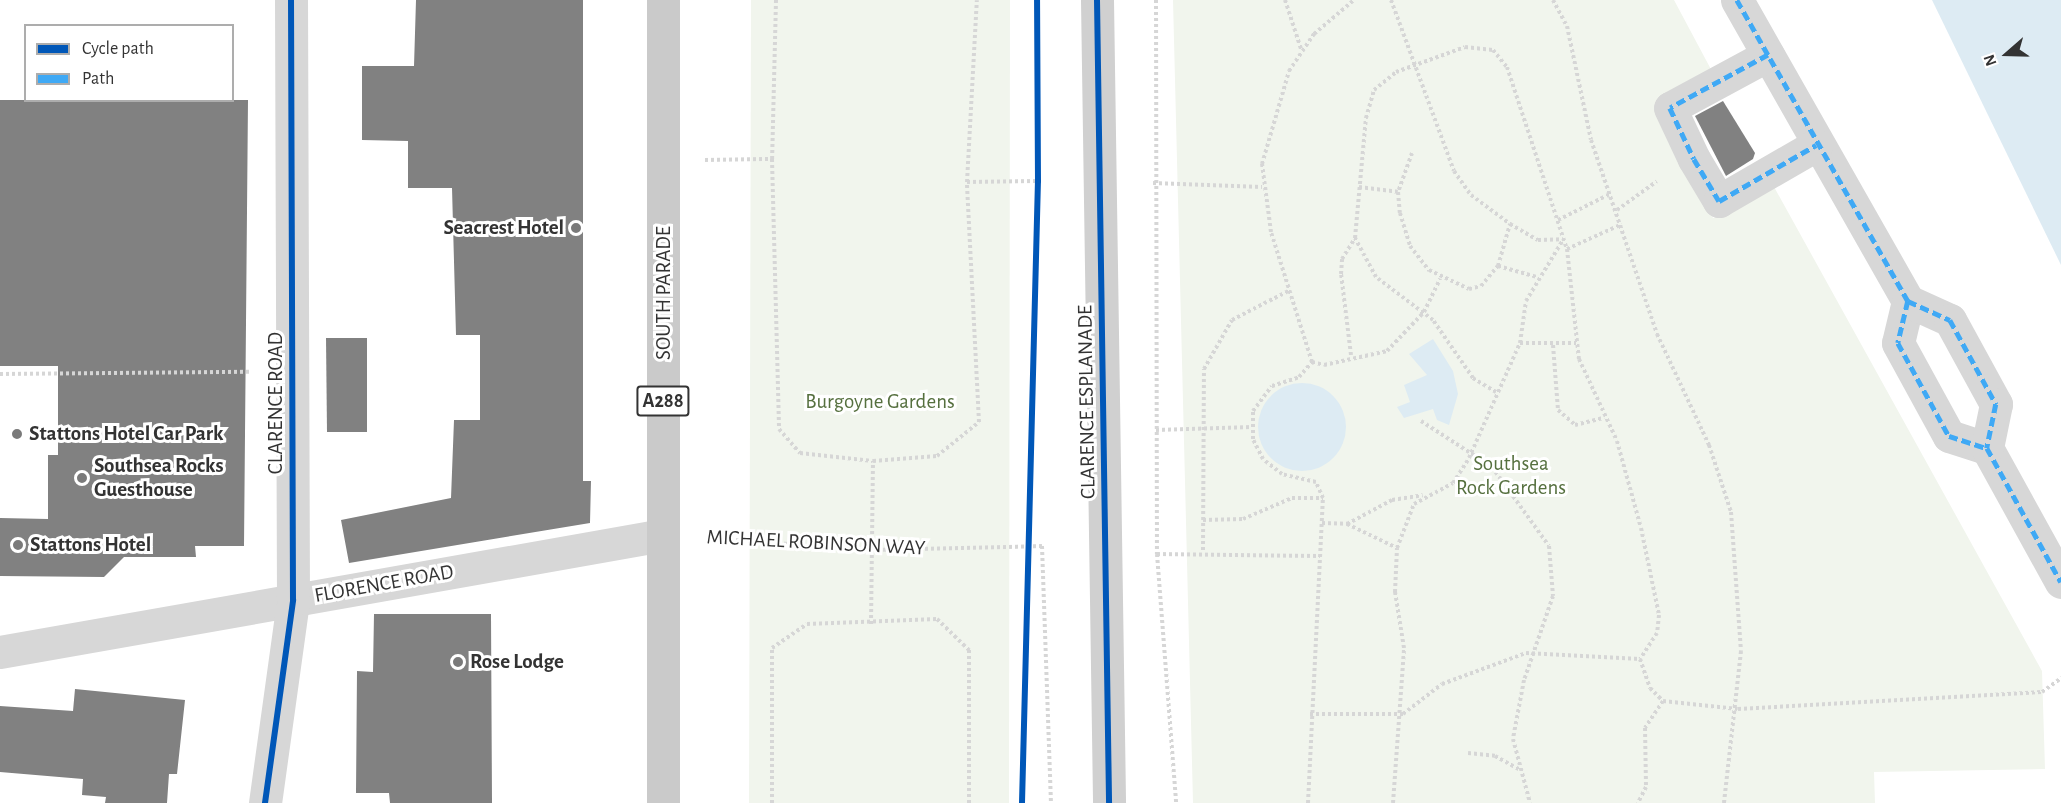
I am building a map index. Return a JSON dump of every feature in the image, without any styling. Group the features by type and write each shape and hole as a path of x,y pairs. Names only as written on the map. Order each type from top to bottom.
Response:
{"main road":[{"name":"SOUTH PARADE","path":"663,0 665,161 663,803"}],"street":[{"name":"CLARENCE ROAD","path":"265,803 293,600 291,0"},
{"name":"CLARENCE ESPLANADE","path":"1097,0 1110,803"},
{"path":"1737,0 1816,145 1908,301 1950,320 1996,404 1987,447 2061,582"},
{"path":"1768,55 1670,108 1694,159 1719,201 1816,145"},
{"path":"1908,301 1898,343 1949,436 1987,447"},
{"name":"FLORENCE ROAD","path":"0,652 663,535"}],"path":[{"path":"776,0 772,159 779,429 800,453 873,461 937,456 980,422 968,182 977,0"},
{"path":"1156,0 1153,183 1158,554 1176,803"},
{"path":"1285,0 1302,50"},
{"path":"1312,362 1262,187 1270,127 1302,50 1354,0"},
{"path":"1391,0 1454,171 1471,195 1510,224 1538,240 1564,239"},
{"path":"1553,0 1568,26 1586,123 1622,224 1657,334 1709,445 1731,512 1740,611 1738,710 1724,803"},
{"path":"1351,355 1341,274 1342,259 1356,238 1359,186 1369,101 1384,80 1414,64 1465,47 1501,56 1567,249 1576,343 1587,384 1617,441 1659,615 1657,633 1640,659"},
{"path":"1412,153 1398,192 1410,246 1440,279 1469,289 1481,286 1498,266 1510,224"},
{"path":"665,161 772,159"},
{"path":"1617,210 1694,159"},
{"path":"1038,170 1038,193"},
{"path":"968,182 1038,181"},
{"path":"1153,183 1262,187"},
{"path":"1359,186 1398,192"},
{"path":"1558,219 1610,194"},
{"path":"1567,249 1622,224"},
{"path":"1356,238 1376,277 1424,312 1473,378 1496,392"},
{"path":"1347,524 1392,500 1425,495 1453,483 1473,450 1496,392 1520,343 1526,301 1537,277 1564,239"},
{"path":"1498,266 1537,277"},
{"path":"1312,362 1332,363 1351,355 1387,351 1424,312 1440,279"},
{"path":"1203,550 1204,369 1222,330 1250,307 1290,290"},
{"path":"1520,343 1553,345 1576,343"},
{"path":"1553,345 1558,410 1575,425 1604,418"},
{"path":"1308,803 1310,714 1323,498 1316,482 1273,470 1259,451 1252,427 1253,411 1265,393 1299,377 1312,362"},
{"path":"0,374 292,372"},
{"path":"1421,421 1473,450 1511,489 1549,546 1554,588 1532,653 1513,739 1530,803"},
{"path":"1156,430 1252,427"},
{"path":"871,624 873,461"},
{"path":"1393,803 1396,715 1404,629 1395,592 1397,548 1409,514 1425,495"},
{"path":"1203,520 1244,519 1292,498 1323,498"},
{"path":"1322,523 1347,524 1397,548"},
{"path":"1025,559 1026,536"},
{"path":"1158,554 1203,550 1320,556"},
{"path":"772,803 771,648 807,624 871,624 937,619 969,650 969,803"},
{"path":"1310,714 1396,715 1456,677 1532,653 1640,659"},
{"path":"1640,659 1650,688 1663,701 1738,710 2042,692 2061,678"},
{"path":"1638,803 1646,787 1645,728 1663,701"},
{"path":"1468,753 1495,756 1521,771"}],"green space":[{"name":"Burgoyne Gardens","path":"751,0 1010,0 1009,803 749,803"},
{"name":"Southsea Rock Gardens","path":"1173,0 1674,0 1714,75 1655,104 1713,218 1773,185 2042,671 2045,769 1874,772 1875,803 1193,803"}],"shaded area":[{"path":"1932,0 2061,0 2061,265"},
{"path":"1433,339 1453,371 1458,394 1449,425 1437,420 1433,409 1404,418 1397,407 1410,402 1404,385 1427,375 1409,354"},
{"path":"1302,383 1327,390 1339,402 1346,427 1339,452 1327,464 1302,471 1277,464 1265,452 1258,427 1265,402 1277,390"}],"building":[{"path":"416,0 583,0 583,481 591,481 590,523 349,563 341,520 451,498 454,420 480,420 480,335 456,335 452,188 408,188 408,141 362,140 362,66 414,66"},
{"path":"0,100 234,102 234,100 248,100 244,546 195,546 196,557 124,557 104,577 0,576 0,518 48,519 48,455 58,455 58,366 0,366"},
{"path":"1723,101 1755,153 1753,159 1726,176 1695,116"},
{"path":"326,338 367,338 367,432 327,432"},
{"path":"374,614 491,614 492,803 390,803 389,793 356,793 357,671 373,672"},
{"path":"75,689 185,700 177,774 169,774 167,803 105,803 106,797 82,795 83,779 0,772 0,706 73,711"}],"marked path":[{"path":"1737,0 1908,301 1898,343 1949,436 1987,448 2061,582"},
{"path":"1768,55 1670,108 1694,159 1719,201 1816,145"},
{"path":"1908,301 1950,320 1996,404 1987,448"}],"cycle path":[{"path":"265,803 293,600 291,0"},
{"path":"1022,803 1038,181 1037,0"},
{"path":"1097,0 1109,803"}],"place":[{"name":"Seacrest Hotel","path":"576,228"},
{"name":"Stattons Hotel Car Park","path":"17,434"},
{"name":"Southsea Rocks Guesthouse","path":"82,478"},
{"name":"Stattons Hotel","path":"18,545"},
{"name":"Rose Lodge","path":"458,662"}]}
